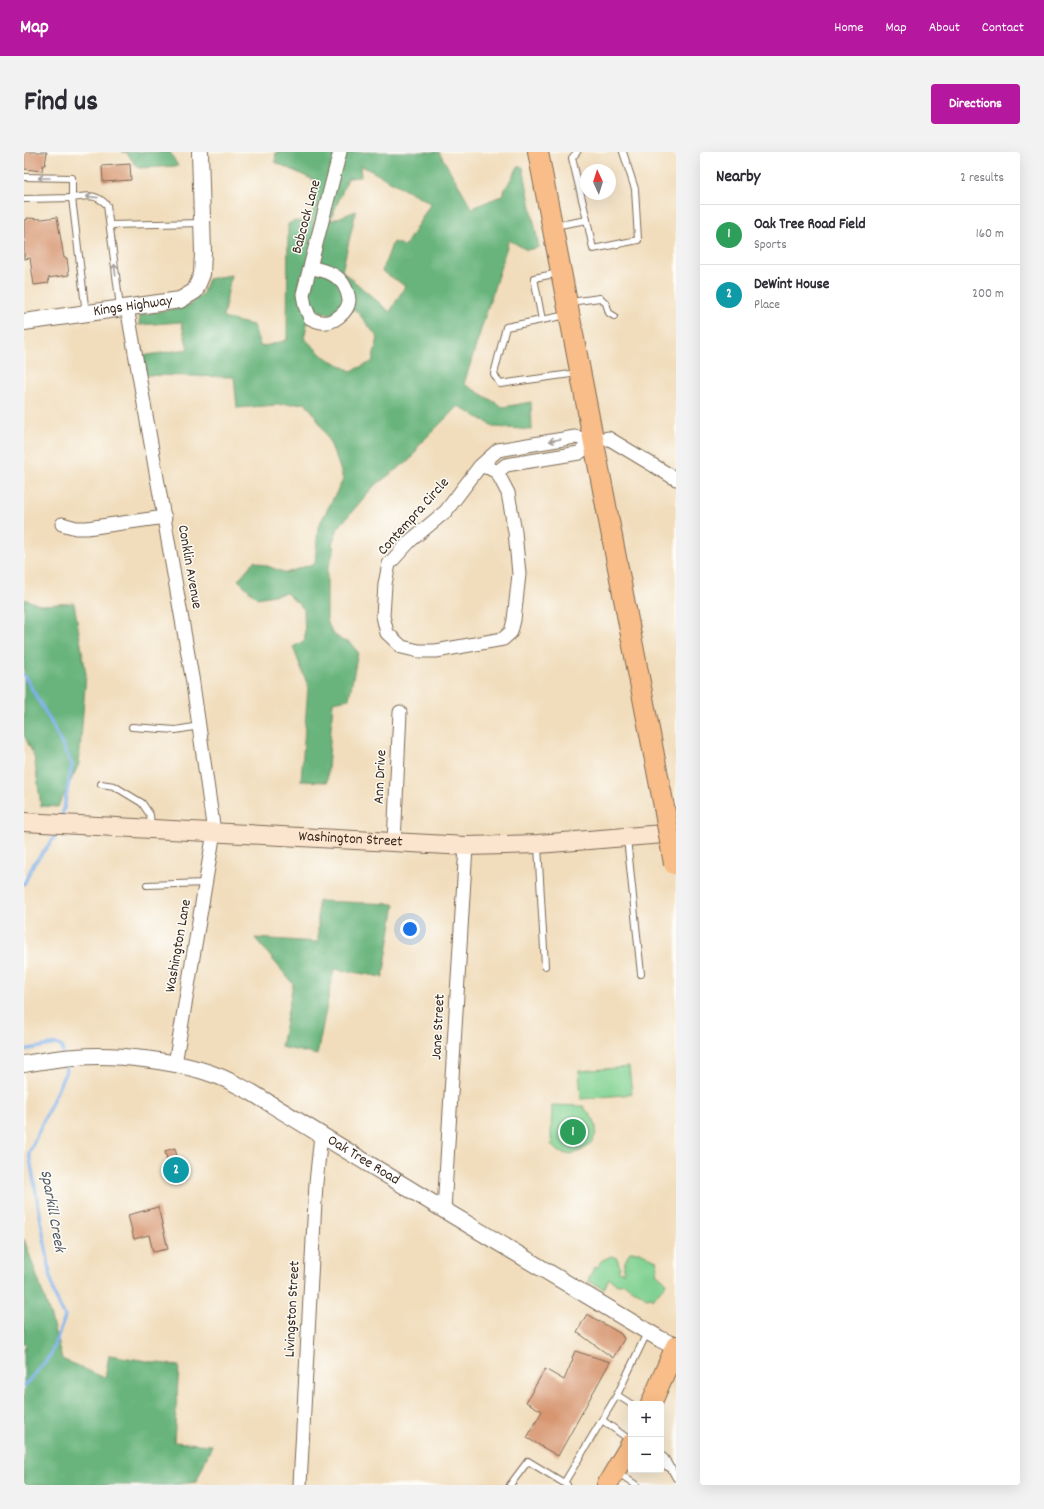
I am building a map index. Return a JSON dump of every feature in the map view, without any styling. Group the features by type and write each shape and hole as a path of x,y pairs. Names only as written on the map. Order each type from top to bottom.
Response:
{"main road":[{"path":"538,152 675,868"},
{"name":"Washington Street","path":"24,822 466,846 538,844 676,833"},
{"path":"652,1401 676,1347"},
{"path":"611,1478 628,1449"}],"street":[{"name":"Kings Highway","path":"24,322 180,300 195,291 202,274 203,252 200,152"},
{"name":"Babcock Lane","path":"310,267 340,152"},
{"name":"Conklin Avenue","path":"124,308 165,517 199,726 214,832"},
{"name":"Contempra Circle","path":"497,472 508,493 516,532 519,574 514,620 511,632 503,639 436,652 419,651 402,647 388,633 383,616 385,584 389,564 410,541 446,510 480,466 498,450 576,436 593,440 608,438 676,479"},
{"path":"480,466 497,472 506,465 579,453 593,440"},
{"path":"62,524 76,528 87,528 165,517"},
{"name":"Ann Drive","path":"394,843 400,712"},
{"name":"Washington Lane","path":"175,1064 214,832"},
{"name":"Jane Street","path":"444,1210 466,846"},
{"name":"Oak Tree Road","path":"24,1064 77,1056 110,1056 175,1064 208,1072 251,1092 444,1210 648,1332 676,1347"},
{"name":"Livingston Street","path":"300,1485 316,1183 321,1136"}],"lane":[{"path":"577,152 572,158 593,248 638,240 635,189 623,152"},
{"path":"24,177 72,178 72,198 86,314"},
{"path":"24,199 92,196 101,199 107,205 124,308"},
{"path":"552,226 587,220"},
{"path":"110,225 202,223"},
{"path":"542,320 534,278 561,272"},
{"path":"580,373 500,384 494,374 506,327 542,320 600,298 606,303 609,313 614,316"},
{"path":"132,727 176,730 199,726"},
{"path":"101,784 114,786 142,803 150,815 151,828"},
{"path":"626,837 641,974"},
{"path":"538,844 545,966"},
{"path":"147,885 206,883"},
{"path":"510,1485 528,1461 565,1484 616,1395 648,1332"},
{"path":"616,1395 628,1402"},
{"path":"602,1420 628,1439"},
{"path":"664,1457 674,1470 676,1478"},
{"path":"674,1470 676,1462"},
{"path":"664,1465 674,1470"},
{"path":"611,1478 636,1485"}],"green space":[{"path":"126,152 170,152 178,166 138,168"},
{"path":"276,152 439,152 472,208 501,196 518,167 523,167 539,247 527,250 509,240 464,384 503,407 531,402 532,430 495,427 458,406 419,445 413,457 373,487 338,528 332,544 334,549 327,572 327,620 332,633 343,641 349,642 358,652 349,699 333,702 327,782 301,781 308,686 293,647 305,640 304,609 286,593 257,598 238,580 254,561 286,573 315,563 318,527 343,480 323,428 305,403 237,408 234,377 146,375 141,356 188,349 181,322 139,325 140,315 188,306 203,293 208,279 231,275 223,318 253,325 261,347 287,340 288,224 295,221 311,222 318,182 275,162","holes":["360,165 431,203 405,246 393,242 382,271 405,286 390,312 342,271 356,211 330,221 348,178 361,177","311,308 328,314 356,310 378,338 372,362 351,371 323,356 304,338"]},
{"path":"24,599 41,605 74,603 86,674 79,764 58,807 41,806 34,756 24,735"},
{"path":"318,901 395,904 383,977 334,969 317,1055 281,1047 293,984 255,938 318,942"},
{"path":"629,1067 632,1094 581,1099 579,1071"},
{"path":"552,1105 583,1106 592,1117 596,1127 595,1135 587,1147 573,1154 568,1154 559,1152 552,1146"},
{"path":"24,1239 50,1314 62,1359 105,1378 109,1355 179,1366 174,1442 212,1445 196,1482 171,1485 24,1485 24,1349 26,1346 24,1344"},
{"path":"630,1252 640,1252 656,1260 658,1267 656,1273 667,1283 653,1299 650,1297 646,1298 624,1283 617,1285 609,1278 604,1289 588,1281 594,1267 597,1268 601,1261 611,1256 617,1258 620,1267 618,1271 624,1272 625,1262"}],"building":[{"path":"24,152 47,152 45,165 43,165 42,171 24,169"},
{"path":"130,164 131,180 103,182 102,166"},
{"path":"57,217 64,258 67,258 69,275 48,278 49,283 34,285 30,258 24,259 24,220 27,220 27,218 42,219"},
{"path":"175,1148 177,1157 180,1157 186,1180 173,1184 165,1151"},
{"path":"158,1207 168,1249 153,1252 149,1235 134,1239 128,1215"},
{"path":"587,1314 621,1334 624,1339 613,1358 577,1332"},
{"path":"575,1351 610,1362 558,1456 527,1438 542,1411 526,1402 545,1369 564,1380"}],"waterway":[{"name":"Sparkill Creek","path":"24,675 51,722 72,765 61,819"},
{"name":"Sparkill Creek","path":"24,884 33,865 54,838 57,828"},
{"name":"Sparkill Creek","path":"24,1050 56,1044 62,1047 63,1053"},
{"name":"Sparkill Creek","path":"24,1386 50,1356 65,1317 54,1294 29,1153 66,1071 65,1063"}],"place":[{"name":"Oak Tree Road Field","path":"573,1132"},
{"name":"DeWint House","path":"176,1170"}]}
